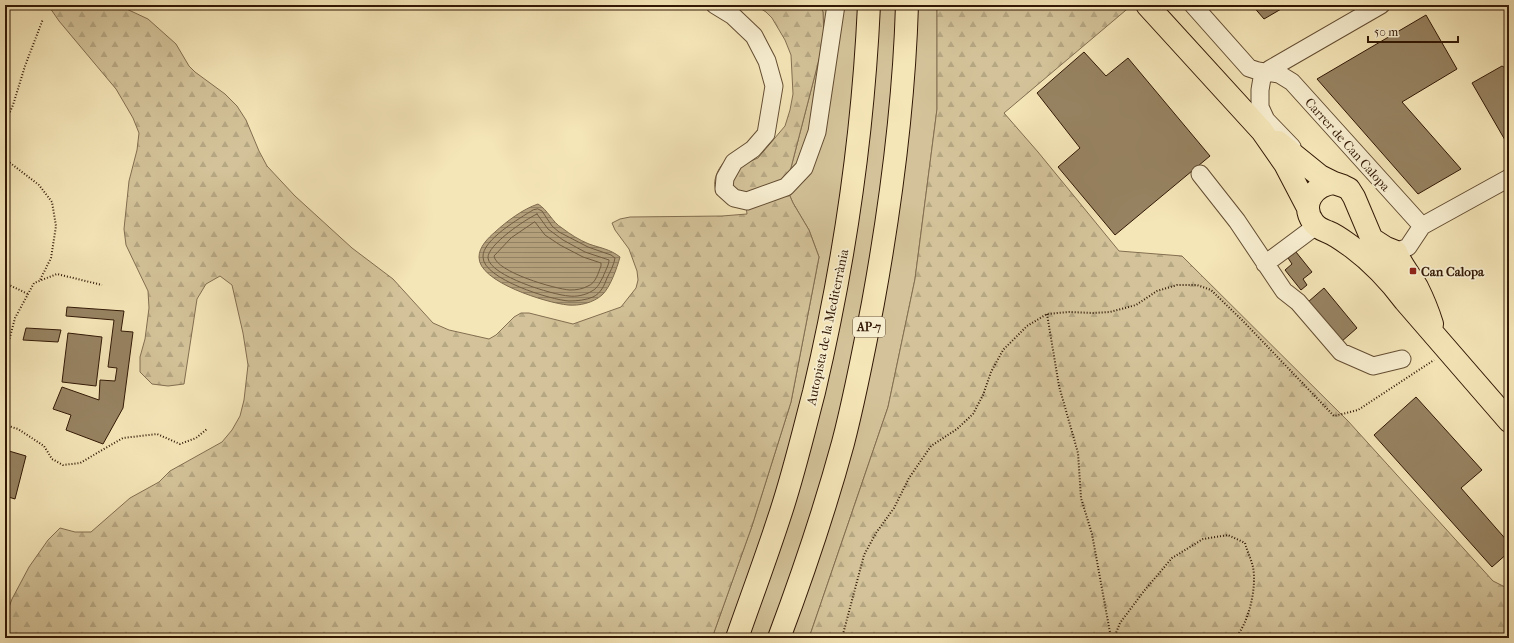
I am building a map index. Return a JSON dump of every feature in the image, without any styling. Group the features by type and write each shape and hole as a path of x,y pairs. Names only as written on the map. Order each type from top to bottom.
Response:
{"main road":[{"name":"Autopista de la Mediterrània","path":"737,638 780,517 824,350 843,254 857,153 866,58 868,5"},
{"name":"AP-7","path":"779,638 822,516 843,442 864,352 886,234 897,146 905,63 908,5"},
{"path":"1147,5 1262,131 1285,164 1318,222 1351,246 1390,281 1405,301 1509,421"},
{"path":"1262,131 1286,148 1320,176 1349,190 1354,197 1390,281"},
{"path":"1334,183 1325,185 1316,190 1310,200 1318,222 1338,231 1348,226 1354,219 1357,207"},
{"path":"1372,239 1386,248 1396,252 1428,309 1442,343"}],"street":[{"path":"716,5 733,16 754,36 766,62 774,86 766,134 754,149 734,162 725,178 724,189 734,198 747,201 786,187 804,168 816,132 836,5"},
{"name":"Carrer de Can Calopa","path":"1193,5 1249,68 1279,74 1292,82 1422,226"},
{"path":"1307,166 1293,148 1266,120 1260,107 1262,78 1268,72 1382,5"},
{"path":"1200,174 1237,221 1284,291 1298,302 1341,352 1373,366 1402,359"},
{"path":"1396,252 1408,247 1422,226 1509,178"},
{"path":"1265,264 1318,222"}],"path":[{"path":"5,123 13,105 25,66 43,19"},
{"path":"5,159 38,185 52,202 56,226 51,258 40,281"},
{"path":"5,356 16,318 34,283 57,274 102,286"},
{"path":"5,283 28,294"},
{"path":"842,638 864,555 876,533 894,508 909,478 931,446 957,429 973,414 983,395 991,372 1003,350 1027,326 1047,314 1070,312 1110,312 1136,305 1157,291 1177,285 1197,285 1211,290 1243,321 1334,416 1358,410 1430,364 1442,343"},
{"path":"1047,314 1060,386 1078,453 1081,498 1092,534 1102,583 1110,638"},
{"path":"5,425 18,429 44,446 52,459 63,465 80,463 123,438 157,434 180,444 196,438 207,429"},
{"path":"1114,638 1120,623 1144,591 1172,558 1203,539 1228,535 1245,543 1253,568 1254,593 1248,616 1235,638"}],"green space":[{"path":"48,5 118,5 148,19 176,44 189,66 195,72 225,94 237,106 246,120 267,166 295,196 352,248 393,279 433,323 449,330 489,339 496,335 514,317 521,313 529,313 573,324 621,307 636,288 638,280 637,271 629,249 615,230 612,223 620,219 630,217 722,216 747,214 746,206 718,193 715,179 719,168 726,160 732,157 743,158 751,161 758,158 785,126 793,94 791,55 785,40 772,18 755,5 820,5 823,12 824,40 786,187 793,203 809,230 819,257 791,402 752,526 712,638 5,638 5,618 12,599 29,567 48,540 60,528 75,532 91,532 130,498 159,482 170,471 222,442 232,430 240,416 244,400 248,365 243,333 232,285 220,276 206,284 197,299 184,384 168,386 152,384 140,372 140,357 145,339 149,308 148,291 126,245 124,229 129,181 137,150 139,133 133,118 116,89 59,21"},
{"path":"820,5 937,5 937,109 915,279 888,407 809,638 712,638 752,526 791,402 819,257 809,230 793,203 786,187 824,40 823,12"},
{"path":"937,5 1132,5 1004,113 1119,251 1182,256 1348,421 1493,581 1509,589 1509,638 809,638 888,407 915,279 937,109"}],"water":[{"path":"538,204 545,209 555,223 571,235 589,244 612,252 620,257 610,283 605,292 598,298 586,303 568,305 530,296 501,283 490,275 482,266 479,253 487,240 515,216"}],"building":[{"path":"1252,5 1288,5 1264,19"},
{"path":"1426,15 1457,69 1402,102 1461,169 1418,194 1317,79"},
{"path":"1084,52 1106,76 1128,58 1210,156 1115,235 1058,167 1080,148 1037,93"},
{"path":"1502,66 1509,70 1509,147 1472,83"},
{"path":"1296,252 1312,272 1303,279 1307,285 1301,290 1285,270 1292,264 1288,258"},
{"path":"1324,288 1357,328 1341,342 1308,302"},
{"path":"67,307 124,311 121,331 133,332 123,408 103,444 66,430 71,415 53,409 62,387 99,400 100,380 115,381 117,368 108,367 114,320 66,316"},
{"path":"26,328 61,330 58,342 23,340"},
{"path":"68,333 102,337 96,386 62,382"},
{"path":"1416,397 1482,470 1461,488 1509,543 1509,552 1492,567 1374,435"},
{"path":"9,451 26,456 15,499 5,496 5,467"}],"place":[{"name":"Can Calopa","path":"1413,271"}]}
